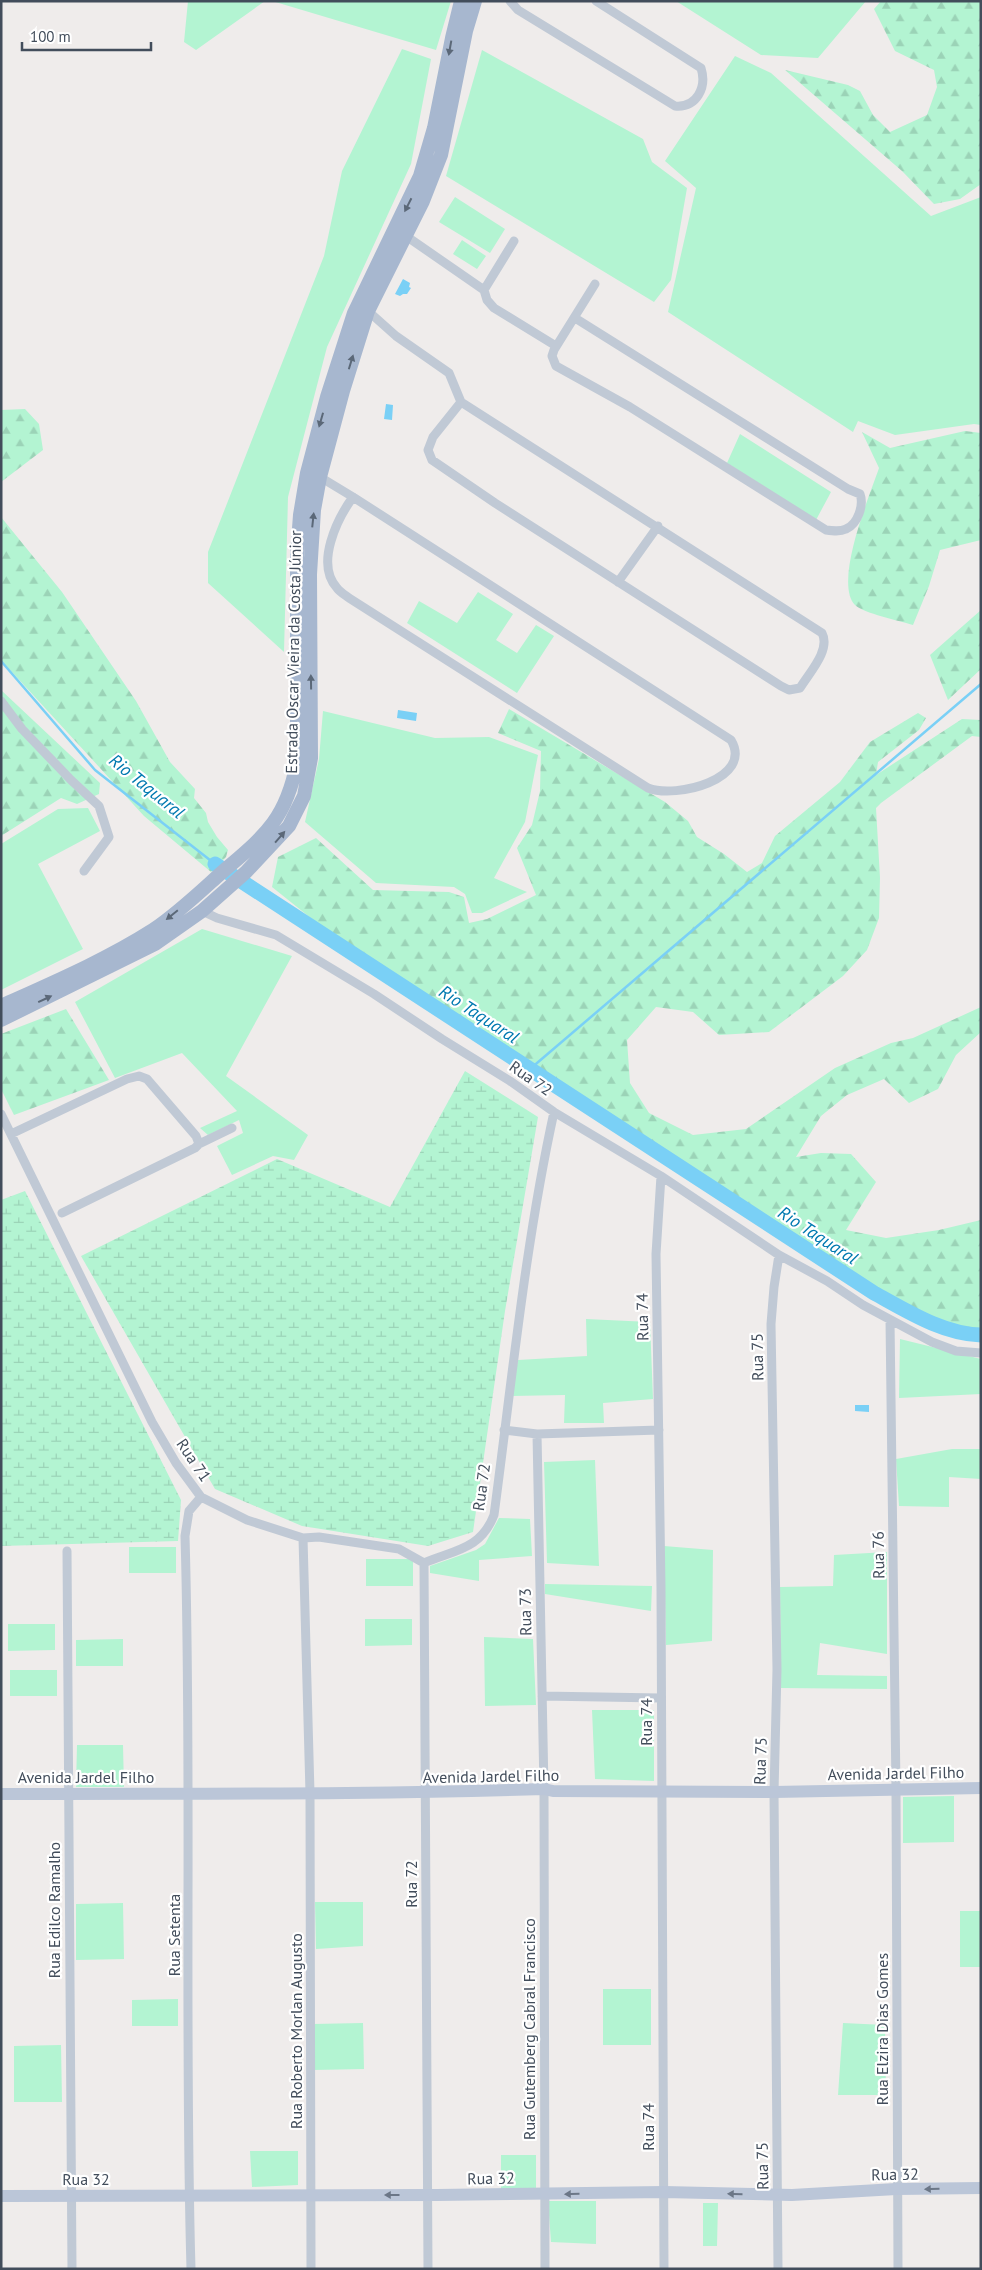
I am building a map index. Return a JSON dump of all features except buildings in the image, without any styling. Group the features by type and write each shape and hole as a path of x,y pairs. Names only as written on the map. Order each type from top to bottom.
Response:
{"main road":[{"name":"Estrada Oscar Vieira da Costa Júnior","path":"1,1006 142,936 172,916 234,862 273,824 285,806 293,785 298,748 298,555 300,515 307,473 327,397 354,313 420,176 434,128 453,31 462,1"},
{"name":"Estrada Oscar Vieira da Costa Júnior","path":"1,1020 167,937 202,911 246,872 289,826 304,796 311,758 310,574 314,516 320,478 343,391 368,311 430,186 441,155 466,31 475,1"},
{"name":"Avenida Jardel Filho","path":"1,1794 425,1794 544,1790 553,1792 774,1792 981,1788"},
{"name":"Rua 32","path":"1,2196 428,2195 664,2192 778,2195 896,2189 981,2188"}],"street":[{"path":"510,1 518,10 675,106 683,107 692,104 705,78 702,68 596,1"},
{"path":"406,236 484,290 487,300 494,308 556,346"},
{"path":"484,290 514,241"},
{"path":"575,318 848,489 860,494 862,506 850,527 844,530 826,530 630,407 556,366 552,356 556,346 595,284"},
{"path":"368,311 396,336 449,373 461,402 658,526 822,633 825,639 823,651 800,688 789,690 781,686 495,504 432,460 428,450 433,437 461,402"},
{"path":"320,478 353,498 731,740 736,748 735,758 721,776 710,783 686,790 665,792 648,788 349,598 337,588 329,574 328,564 331,538 335,526 342,511 353,498"},
{"path":"618,582 658,526"},
{"path":"1,701 34,742 99,806 109,837 84,871"},
{"name":"Rua 72","path":"202,911 217,918 276,935 374,994 442,1040 510,1081 554,1112 532,1226 494,1514 490,1526 476,1542 424,1563 428,2269"},
{"path":"11,1134 127,1079 139,1076 147,1079 196,1136 199,1144"},
{"path":"554,1112 661,1176 779,1255 827,1281 890,1320 943,1346 981,1353"},
{"name":"Rua 71","path":"1,1114 152,1422 176,1463 201,1497 247,1520 303,1538 319,1537 399,1548 424,1563"},
{"path":"62,1212 195,1148 199,1144 232,1128"},
{"name":"Rua 74","path":"661,1176 656,1254 659,1430 664,2269"},
{"name":"Rua 75","path":"778,2269 774,1792 777,1669 771,1324 779,1255"},
{"name":"Rua 76","path":"890,1320 896,1789"},
{"path":"504,1430 537,1434 659,1430"},
{"name":"Rua 73","path":"537,1434 544,1790"},
{"name":"Rua Setenta","path":"191,2269 189,2195 189,1793 185,1536 189,1511 201,1497"},
{"path":"303,1538 310,1793"},
{"name":"Rua Edilco Ramalho","path":"67,1551 72,2269"},
{"path":"542,1696 660,1698"},
{"name":"Rua Elzira Dias Gomes","path":"896,1789 896,2189 898,2269"},
{"name":"Rua Gutemberg Cabral Francisco","path":"544,1790 545,2269"},
{"name":"Rua Roberto Morlan Augusto","path":"310,1793 311,2269"}],"green space":[{"path":"188,1 265,1 196,50 184,42"},
{"path":"272,1 451,1 436,50"},
{"path":"676,1 866,1 818,58 761,55"},
{"path":"881,1 981,1 981,184 960,199 934,204 902,171 785,70 848,85 860,91 873,115 890,132 927,115 937,87 934,70 895,51 874,9"},
{"path":"402,49 431,59 411,164 327,347 288,497 284,652 208,583 208,552 324,256 342,171"},
{"path":"482,50 643,139 652,162 687,188 671,280 654,302 446,176"},
{"path":"735,56 771,73 931,216 981,197 981,425 974,424 895,435 858,421 853,432 668,312 696,188 665,161"},
{"path":"455,197 505,229 490,253 439,222"},
{"path":"462,240 486,256 477,269 453,254"},
{"path":"25,409 39,424 43,450 1,482 1,410"},
{"path":"965,431 981,433 981,540 940,550 929,586 913,625 873,614 859,608 855,605 849,594 848,578 855,538 879,468 862,432 890,448"},
{"path":"740,434 831,492 816,520 727,463"},
{"path":"1,517 62,592 136,701 170,762 195,789 194,798 206,813 208,822 217,837 228,850 226,857 211,872 144,816 1,660"},
{"path":"478,592 513,614 496,640 517,653 536,625 554,636 517,693 407,623 419,601 457,623"},
{"path":"981,610 981,669 948,700 930,655"},
{"path":"1,690 100,783 99,794 77,804 61,798 1,836"},
{"path":"509,709 665,802 688,821 697,837 724,854 747,872 762,863 775,836 840,782 870,742 918,713 926,718 919,730 878,762 876,775 962,719 981,720 981,737 972,736 876,808 880,878 879,918 867,950 843,976 769,1032 719,1035 693,1012 656,1007 627,1040 630,1083 649,1113 693,1135 746,1129 835,1068 891,1043 913,1038 981,1007 981,1032 956,1055 938,1089 909,1103 884,1079 847,1095 821,1116 796,1157 821,1153 851,1154 876,1182 846,1230 886,1238 939,1230 981,1220 981,1330 967,1330 925,1318 507,1057 430,998 347,947 272,887 278,857 316,838 373,890 449,892 464,897 469,923 487,919 536,895 517,848 532,825 540,791 541,751 498,733"},
{"path":"323,711 435,738 489,737 538,755 525,822 494,878 527,892 482,913 472,913 465,894 454,887 376,883 305,822 319,759"},
{"path":"88,808 100,831 38,864 83,949 1,990 1,844 58,809"},
{"path":"202,929 292,956 226,1076 308,1135 294,1160 273,1156 232,1175 217,1146 243,1133 239,1120 208,1135 200,1128 237,1111 182,1053 115,1078 75,1002"},
{"path":"66,1009 109,1080 14,1115 1,1089 1,1034"},
{"path":"465,1071 538,1117 505,1311 473,1532 428,1546 302,1526 215,1489 81,1256 277,1159 390,1207"},
{"path":"25,1191 181,1500 178,1541 1,1546 1,1200"},
{"path":"586,1319 650,1322 653,1399 603,1403 604,1423 564,1423 565,1395 511,1396 518,1360 587,1356"},
{"path":"900,1339 981,1359 981,1394 899,1398"},
{"path":"952,1449 981,1449 981,1479 949,1477 949,1507 899,1506 896,1459"},
{"path":"595,1460 599,1566 547,1563 544,1462"},
{"path":"499,1518 530,1519 532,1556 479,1560 479,1581 430,1573 430,1566 476,1550 485,1544"},
{"path":"664,1546 713,1550 712,1641 666,1645"},
{"path":"129,1547 176,1547 176,1573 129,1573"},
{"path":"887,1552 887,1654 820,1643 817,1675 887,1676 887,1689 781,1688 780,1587 833,1586 834,1555"},
{"path":"366,1559 413,1559 413,1586 366,1586"},
{"path":"545,1584 652,1586 651,1611 545,1594"},
{"path":"365,1619 412,1619 412,1645 365,1646"},
{"path":"8,1624 55,1624 55,1650 8,1651"},
{"path":"484,1637 533,1639 536,1705 485,1706"},
{"path":"123,1639 123,1666 76,1666 76,1640"},
{"path":"10,1670 57,1670 57,1696 10,1696"},
{"path":"592,1710 654,1710 654,1781 595,1779"},
{"path":"77,1745 123,1745 124,1787 76,1787"},
{"path":"954,1796 954,1842 903,1843 903,1797"},
{"path":"315,1902 363,1902 363,1946 316,1949"},
{"path":"123,1903 124,1959 76,1960 76,1904"},
{"path":"960,1911 981,1911 981,1967 960,1967"},
{"path":"603,1989 651,1989 651,2045 603,2045"},
{"path":"178,1999 178,2026 132,2026 132,2000"},
{"path":"363,2023 364,2069 313,2070 312,2024"},
{"path":"843,2023 885,2025 886,2095 838,2095"},
{"path":"61,2045 62,2102 14,2102 14,2046"},
{"path":"250,2151 298,2151 298,2185 252,2187"},
{"path":"501,2155 536,2155 536,2190 501,2191"},
{"path":"548,2201 596,2201 596,2244 551,2242"},
{"path":"703,2203 718,2203 717,2246 703,2246"}],"water":[{"path":"403,279 410,283 409,287 411,288 407,294 400,296 395,294"},
{"path":"386,404 393,405 392,420 384,419"},
{"path":"398,710 417,713 416,721 397,718"},
{"path":"855,1405 869,1405 869,1412 855,1411"}],"waterway":[{"name":"Rio Taquaral","path":"1,661 95,770 215,864"},
{"path":"530,1069 981,684"},
{"name":"Rio Taquaral","path":"215,864 874,1293 912,1314 939,1326 953,1331 981,1335"}]}
